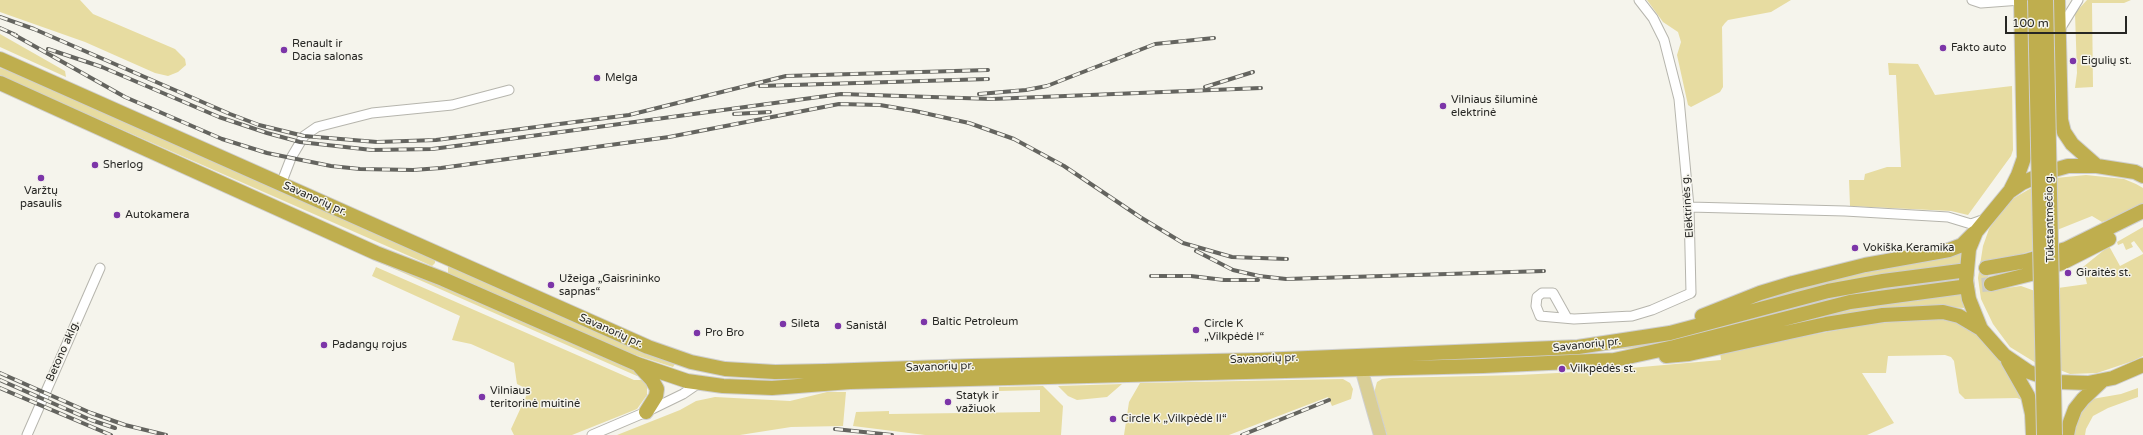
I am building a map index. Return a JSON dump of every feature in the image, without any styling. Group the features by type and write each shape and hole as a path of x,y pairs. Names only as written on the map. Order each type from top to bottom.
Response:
{"highway":[{"path":"1981,330 1969,299 1966,281 1969,249 1976,232 2009,192 2018,176 2024,158 2021,0"},
{"name":"Tūkstantmečio g.","path":"2035,0 2044,435"},
{"name":"Tūkstantmečio g.","path":"2046,0 2055,435"},
{"path":"2058,0 2061,120 2064,132 2072,144 2097,166"},
{"name":"Savanorių pr.","path":"0,59 648,347 691,362 725,369 796,372 1360,362 1614,360 1688,343 1823,308 1883,297 1962,287"},
{"name":"Savanorių pr.","path":"0,83 376,253 443,279 659,373 699,383 772,388 850,382 1360,362 1578,347 1670,333 1828,291 1960,271"},
{"path":"2009,192 2028,179 2058,168 2097,166 2140,174"},
{"path":"1986,268 2026,261 2060,251 2143,211"},
{"path":"1991,284 2031,274 2062,263 2143,221"},
{"path":"1650,336 1774,288 1865,265 1939,253 1959,246 1976,232"},
{"path":"443,279 439,274 438,266 448,258"},
{"path":"1614,360 1689,354 1826,324 1883,315 1943,312 1959,316 1981,330 2004,355 2028,396 2032,414 2033,435"},
{"path":"2004,355 2029,372 2050,380 2073,383 2102,381 2141,367"},
{"path":"637,364 652,380 657,388 656,396 646,412"},
{"path":"699,383 710,366"},
{"path":"2067,435 2075,409 2102,381"}],"main road":[{"path":"1360,362 1380,435"}],"street":[{"name":"Elektrinės g.","path":"1567,318 1632,316 1652,310 1691,293 1688,207 1679,99 1664,40 1653,18 1639,0"},
{"path":"1972,0 1977,3 2021,0"},
{"path":"2059,32 2078,0"},
{"path":"281,184 291,158 304,136 317,127 372,113 452,105 509,90"},
{"path":"1688,207 1845,211 1948,217 1970,224 1986,218"},
{"path":"1959,246 1968,234 1962,222"},
{"name":"Betono aklg.","path":"27,435 100,268"},
{"path":"592,435 646,412 683,394 699,383"}],"shaded area":[{"path":"0,0 80,0 93,14 175,49 185,59 186,65 178,72 168,76 155,73 85,42 0,12"},
{"path":"1647,0 1791,0 1771,12 1728,20 1725,23 1722,27 1723,87 1720,92 1691,107 1688,105 1677,55 1681,42 1678,32 1663,22"},
{"path":"2087,0 2131,0 2124,3 2092,3 2093,87 2075,88 2077,73 2075,13"},
{"path":"0,34 65,71 66,77 0,47"},
{"path":"1888,63 1918,64 1935,95 2012,86 2013,150 2011,156 1968,215 1951,211 1850,206 1849,180 1864,180 1865,174 1887,167 1901,167 1896,75 1889,75"},
{"path":"0,68 10,71 435,260 435,263 432,266 0,76"},
{"path":"2086,175 2124,179 2136,184 2143,188 2143,204 2121,216 2102,222 2092,216 2057,230 2056,178"},
{"path":"2033,187 2034,250 2007,259 1987,273 1993,290 2021,286 2035,291 2036,363 2010,347 1993,324 1981,299 1978,278 1983,246 1989,229 2003,208 2014,198"},
{"path":"2143,227 2143,253 2134,241 2131,243 2133,247 2126,250 2123,243 2118,245 2117,242"},
{"path":"2109,246 2120,266 2143,254 2143,356 2133,361 2097,373 2070,374 2060,370 2058,288 2087,284 2083,267"},
{"path":"1961,252 1960,266 1720,313 1824,281"},
{"path":"382,260 636,370 639,375 637,376 381,263"},
{"path":"452,266 581,325 675,364 673,367 629,353 448,274 448,267"},
{"path":"376,267 634,380 642,380 647,383 647,395 637,409 572,435 514,435 511,429 529,390 517,384 514,363 471,344 452,340 460,316 372,276"},
{"path":"1960,278 1961,283 1644,347 1568,354 1649,343 1784,307 1862,291"},
{"path":"1963,294 1965,308 1943,307 1753,335 1809,319 1862,307 1925,297"},
{"path":"1917,319 1949,319 1973,331 1998,358 2016,383 2022,400 2017,398 1965,399 1959,393 1954,361 1951,357 1945,355 1888,356 1886,373 1862,373 1894,423 1867,435 1387,435 1374,393 1377,382 1382,379 1390,378 1519,375 1596,371 1721,360 1720,352 1864,325"},
{"path":"1343,379 1350,383 1353,389 1351,399 1332,406 1328,397 1229,435 1124,435 1129,402 1140,383"},
{"path":"1122,384 1107,397 1077,400 1068,396 1058,386"},
{"path":"1043,386 1063,406 1061,435 925,435 853,426 856,412 889,411 889,414 1040,412 1040,390 999,391 999,387"},
{"path":"2138,388 2138,397 2108,408 2093,416 2086,429 2085,435 2072,435 2075,417 2092,399 2121,394"},
{"path":"827,392 846,392 843,426 791,427 740,435 617,435 680,410 696,401 715,397 790,401"}],"tunnel":[{"path":"1960,271 1986,268"},
{"path":"1961,287 1991,284"}],"railway":[{"path":"0,17 34,29 230,114 259,125 304,136 377,142 436,140 629,115 786,76 988,70"},
{"path":"0,28 16,35"},
{"path":"11,33 125,97 222,139 267,153 331,166 360,169 413,170 441,168 669,137 839,104 880,105 915,111 969,123 1014,139 1064,166 1140,217 1183,243 1232,257 1287,259"},
{"path":"979,94 1026,90 1047,86 1155,44 1214,38"},
{"path":"48,49 102,67 219,117 267,133 300,142 372,150 432,149 841,94 992,99 1261,88"},
{"path":"1205,87 1253,72"},
{"path":"760,86 988,79"},
{"path":"734,114 770,112"},
{"path":"1196,251 1233,270 1259,276 1286,279 1544,271"},
{"path":"1151,276 1191,276 1224,280 1258,280"},
{"path":"0,373 91,413 125,425 166,435"},
{"path":"0,380 91,420 115,428"},
{"path":"0,388 111,435"},
{"path":"1242,435 1329,400"},
{"path":"835,429 892,435"}],"place":[{"name":"Fakto auto","path":"1943,48"},
{"name":"Renault ir Dacia salonas","path":"284,50"},
{"name":"Eigulių st.","path":"2073,61"},
{"name":"Melga","path":"597,78"},
{"name":"Vilniaus šiluminė elektrinė","path":"1443,106"},
{"name":"Sherlog","path":"95,165"},
{"name":"Varžtų pasaulis","path":"41,178"},
{"name":"Autokamera","path":"117,215"},
{"name":"Vokiška Keramika","path":"1855,248"},
{"name":"Giraitės st.","path":"2068,273"},
{"name":"Užeiga „Gaisrininko sapnas“","path":"551,285"},
{"name":"Baltic Petroleum","path":"924,322"},
{"name":"Sileta","path":"783,324"},
{"name":"Sanistål","path":"838,326"},
{"name":"Circle K „Vilkpėdė I“","path":"1196,330"},
{"name":"Pro Bro","path":"697,333"},
{"name":"Padangų rojus","path":"324,345"},
{"name":"Vilkpėdės st.","path":"1562,369"},
{"name":"Vilniaus teritorinė muitinė","path":"482,397"},
{"name":"Statyk ir važiuok","path":"948,402"},
{"name":"Circle K „Vilkpėdė II“","path":"1113,419"}]}
